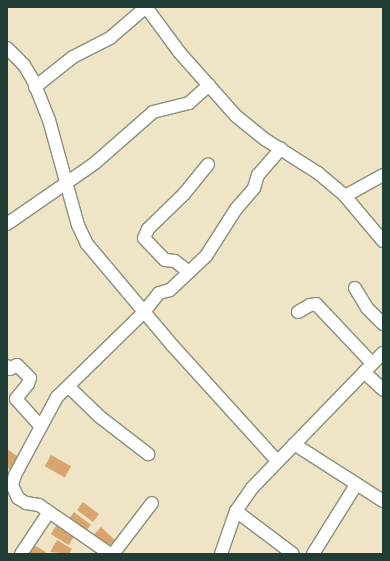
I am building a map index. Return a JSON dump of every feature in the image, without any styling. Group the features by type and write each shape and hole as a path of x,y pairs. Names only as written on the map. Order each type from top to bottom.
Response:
{"street":[{"path":"35,87 73,57 110,38 146,7 180,53 236,116 345,196 383,241"},
{"path":"7,48 24,65 49,120 78,225 88,244 144,312 277,460"},
{"path":"7,224 67,184 135,130 153,112 182,106 209,85"},
{"path":"152,503 112,554 39,506 23,501 13,491 12,484 40,426 57,397 69,387 96,357 144,312 159,293 170,290 209,252 233,214 254,188 258,174 281,149"},
{"path":"189,272 174,261 165,260 144,238 148,230 184,194 208,164"},
{"path":"345,196 383,175"},
{"path":"355,288 367,308 383,324"},
{"path":"298,312 316,304 368,368 383,390"},
{"path":"221,554 236,511 277,460 383,353"},
{"path":"7,366 10,369 18,365 30,378 28,384 16,399 40,426"},
{"path":"69,387 100,417 148,454"},
{"path":"294,444 383,501"},
{"path":"313,554 356,485"},
{"path":"236,511 293,554"},
{"path":"21,554 49,512"}],"building":[{"path":"7,449 20,458 11,470 7,467"},
{"path":"51,455 71,466 65,478 45,466"},
{"path":"83,502 99,514 93,522 77,510"},
{"path":"74,512 91,525 84,533 67,521"},
{"path":"57,524 75,535 69,545 51,534"},
{"path":"101,527 115,540 108,547 94,534"},
{"path":"57,540 72,549 69,554 50,552"},
{"path":"34,545 46,552 45,554 28,554"}]}
